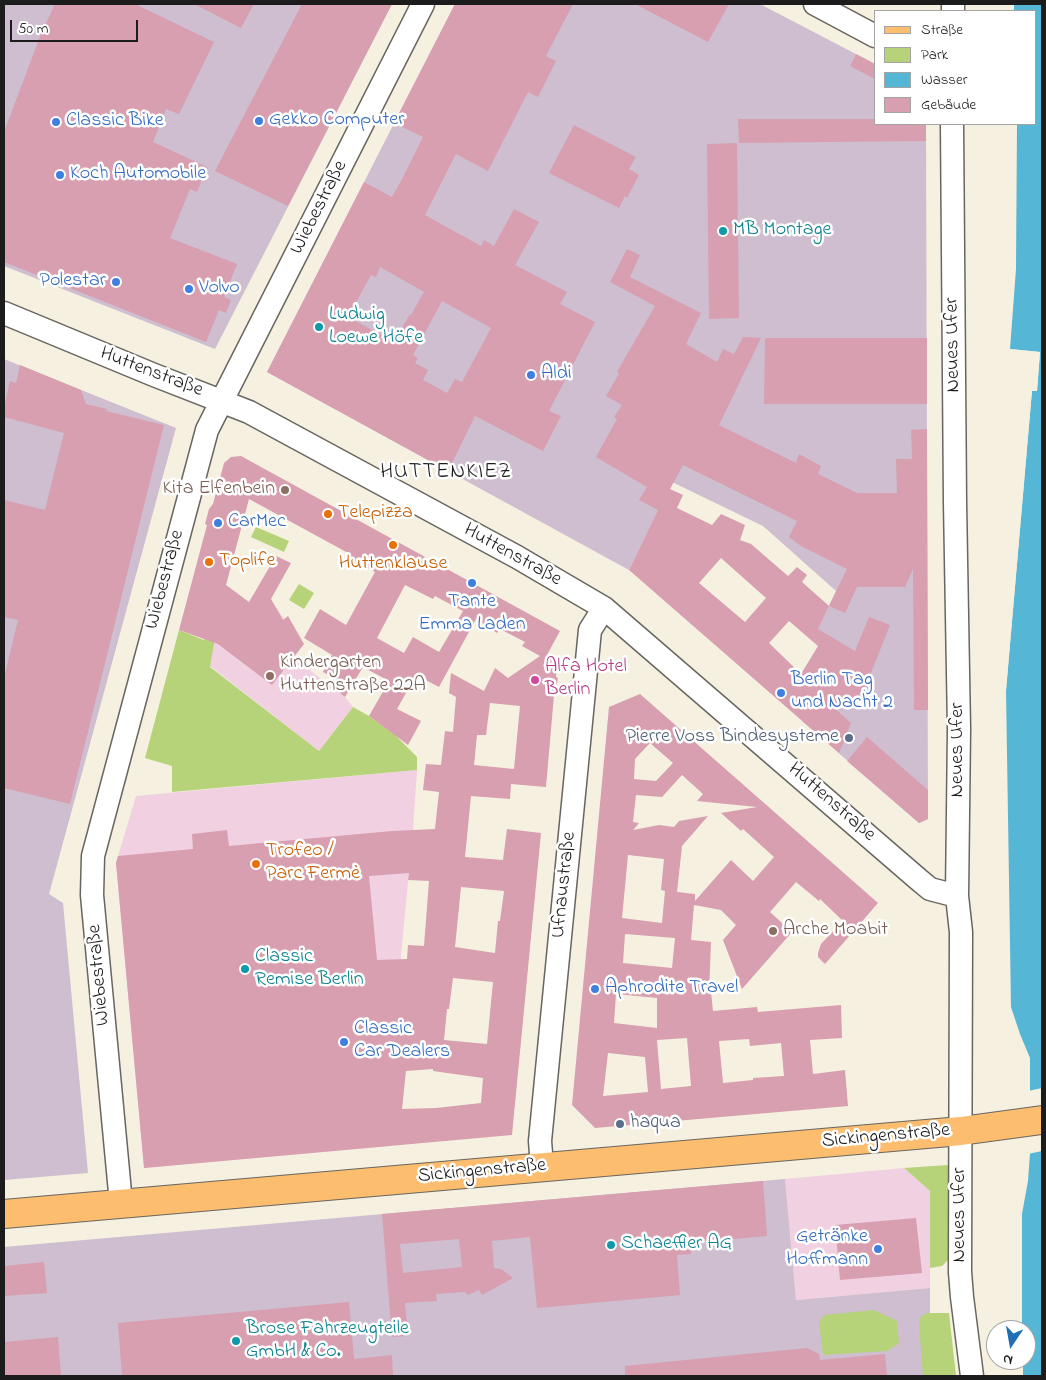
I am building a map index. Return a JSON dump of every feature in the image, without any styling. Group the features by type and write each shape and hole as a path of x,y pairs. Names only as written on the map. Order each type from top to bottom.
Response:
{"main road":[{"name":"Sickingenstraße","path":"4,1214 996,1127 1042,1120"}],"street":[{"name":"Wiebestraße","path":"121,1203 92,895 93,856 207,430 423,4"},
{"path":"814,4 874,35"},
{"name":"Neues Ufer","path":"952,125 955,502 960,729 957,896 960,932 960,1272 972,1376"},
{"name":"Huttenstraße","path":"4,313 249,412 517,557 604,608 918,880 930,889 957,896"},
{"name":"Ufnaustraße","path":"542,1166 540,1140 590,630 604,608"}],"shaded area":[{"path":"4,4 392,4 215,349 4,266"},
{"path":"455,4 760,4 874,63 874,125 926,125 928,819 919,823 802,721 853,664 813,639 836,591 763,526 672,482 629,570 267,372"},
{"path":"4,359 176,428 49,894 63,903 88,1173 4,1180"},
{"name":"Kindergarten Huttenstraße 22A","path":"276,607 284,619 279,647 345,697 353,707 319,751 210,666 215,638"},
{"path":"417,770 387,1100 391,1146 144,1168 116,863 136,796"},
{"path":"904,1168 930,1191 930,1288 796,1300 785,1179"},
{"path":"785,1179 796,1300 930,1288 930,1376 4,1376 4,1247"}],"green space":[{"path":"256,527 289,541 284,552 251,537"},
{"path":"299,584 314,593 304,609 289,600"},
{"path":"179,630 204,640 205,638 215,638 210,667 319,751 353,707 395,735 417,757 417,770 172,792 172,766 145,758"},
{"path":"948,1165 948,1260 942,1266 930,1268 930,1191 904,1168"},
{"path":"874,1310 897,1321 899,1343 887,1351 823,1355 819,1323 824,1315"},
{"path":"927,1313 949,1313 956,1376 923,1376 919,1323 921,1316"}],"water":[{"path":"1014,4 1042,4 1042,1376 1023,1376 1023,1370 1036,1370 1036,1320 1022,1320 1022,1214 1028,1181 1030,1153 1030,1058 1011,1007 1006,690 1032,390 1037,391 1040,352 1010,349 1016,269 1017,125 1036,125 1036,10 1014,10"}],"pier":[{"path":"1010,349 1040,352 1037,391 1032,391 1004,714 1004,690 1030,390 1035,388 1038,355 1010,352"},
{"path":"1042,1088 1042,1151 1028,1154 1028,1091"}],"building":[{"path":"55,4 135,4 214,42 179,114 166,109 153,142 207,167 197,192 190,189 170,238 237,264 224,297 231,300 226,313 219,310 206,342 4,262 4,132 41,34"},
{"path":"194,4 254,4 241,28"},
{"path":"302,4 392,4 288,206 215,171"},
{"path":"455,4 573,4 546,56 556,61 538,97 528,92 488,171 456,154 425,215 481,246 484,240 494,246 514,209 539,222 515,265 567,292 560,304 595,322 549,411 561,416 543,451 475,416 448,471 267,372 364,182 392,197 401,181 423,137 394,123","holes":["380,267 424,292 394,342 348,317 371,275 376,277","442,301 491,328 462,382 455,379 447,393 423,380 428,370 415,363 418,358 413,355"]},
{"path":"635,4 729,4 708,42"},
{"path":"856,54 874,63 874,78 850,66"},
{"path":"738,119 874,119 874,125 926,125 926,141 739,143"},
{"path":"574,125 636,157 629,169 639,175 627,198 625,196 619,208 549,173"},
{"name":"MB Montage","path":"737,143 739,318 709,319 707,144"},
{"path":"627,249 640,255 630,277 701,313 686,344 717,362 723,349 734,354 743,337 761,338 719,425 796,463 799,454 821,466 818,474 857,493 897,493 896,459 912,459 911,430 927,429 928,710 914,710 913,569 905,587 857,587 845,613 829,606 818,629 855,651 869,617 890,625 863,693 832,706 851,723 839,753 629,570 658,510 639,500 647,487 596,457 617,419 614,417 622,405 606,396 619,374 617,372 655,306 610,282","holes":["683,465 797,521 789,537 801,546 847,569 829,606 802,582 807,575 797,567 788,576 751,544 740,540 745,525 721,514 712,525 677,508 683,495 670,489","721,558 766,598 745,622 699,583","789,621 818,646 801,674 769,643"]},
{"path":"765,338 927,338 927,404 764,404"},
{"path":"20,365 81,390 86,404 107,409 106,411 164,425 70,804 4,788 4,678 18,620 4,617 4,500 45,510 64,433 4,417 10,381 16,383"},
{"path":"241,456 560,631 547,655 557,661 556,677 558,678 554,695 546,787 511,784 510,799 471,796 465,857 503,860 507,829 541,833 512,1135 144,1168 116,863 118,856 193,849 192,834 227,830 229,846 392,831 435,829 439,792 423,790 426,764 441,765 445,731 453,732 456,697 449,693 451,673 484,691 495,668 508,678 540,656 522,646 525,642 500,629 497,633 476,619 439,687 416,675 397,709 421,721 408,745 369,716 389,681 363,667 345,697 331,686 336,679 323,672 332,655 304,638 320,609 346,625 375,572 348,557 350,554 249,499 226,585 249,602 276,556 291,563 271,599 283,620 288,616 304,644 272,685 218,644 179,630 207,525 205,524 209,509 213,504 224,463 231,457","holes":["405,585 433,599 435,596 463,611 439,652 413,637 404,653 377,638","490,703 520,706 514,769 474,765 477,735 486,735","409,873 408,880 429,881 424,946 408,945 407,959 377,960 369,876","461,887 504,891 500,921 498,921 495,953 455,947","453,978 493,982 487,1044 444,1040 447,1009 449,1009","433,1069 433,1071 483,1078 481,1103 436,1108 402,1109 406,1071"]},
{"path":"640,694 878,903 825,964 818,957 821,944 843,921 820,899 819,901 796,882 770,912 792,932 742,989 723,940 736,925 721,910 694,905 691,940 711,942 709,992 711,992 713,1011 757,1007 758,1012 841,1005 842,1038 810,1040 813,1074 845,1070 848,1106 595,1128 572,1105 609,707","holes":["650,743 673,763 656,781 634,779 635,759","682,775 703,794 697,801 757,807 721,813 741,831 743,829 774,857 753,881 731,860 695,901 695,894 677,892 682,846 708,816 679,821 674,827 659,825 633,830 639,823 633,822 636,795 662,797","628,855 664,859 661,890 665,891 662,923 622,918","625,934 675,938 672,968 623,963","616,994 657,998 657,1028 614,1023","687,1038 691,1086 661,1089 657,1040","749,1039 750,1046 781,1043 784,1076 753,1078 753,1080 723,1083 719,1041","608,1053 645,1057 648,1092 603,1096"]},
{"path":"867,737 928,790 928,819 919,823 847,761"},
{"name":"Schaeffler AG","path":"763,1181 767,1236 690,1243 691,1254 677,1255 680,1295 537,1308 530,1237 492,1241 494,1268 501,1269 513,1278 482,1295 479,1290 468,1295 465,1292 436,1294 437,1301 405,1303 408,1336 392,1337 382,1214","holes":["459,1239 462,1267 403,1273 400,1244"]},
{"name":"Getränke Hoffmann","path":"916,1218 922,1273 840,1280 835,1225"},
{"path":"44,1262 47,1293 4,1296 4,1266"},
{"name":"Brose Fahrzeugteile GmbH & Co.","path":"349,1302 354,1359 392,1355 393,1376 122,1376 118,1323"},
{"path":"58,1337 61,1376 4,1376 4,1342"},
{"path":"807,1348 819,1354 820,1360 885,1354 887,1376 625,1376 625,1366"}],"place":[{"name":"Gekko Computer","path":"259,121"},
{"name":"Classic Bike","path":"56,122"},
{"name":"Koch Automobile","path":"60,175"},
{"name":"MB Montage","path":"723,231"},
{"name":"Polestar","path":"116,282"},
{"name":"Volvo","path":"189,289"},
{"name":"Ludwig Loewe Höfe","path":"319,327"},
{"name":"Aldi","path":"531,375"},
{"name":"Kita Elfenbein","path":"285,490"},
{"name":"Telepizza","path":"328,514"},
{"name":"CarMec","path":"218,523"},
{"name":"Huttenklause","path":"393,545"},
{"name":"Toplife","path":"209,562"},
{"name":"Tante Emma Laden","path":"472,583"},
{"name":"Kindergarten Huttenstraße 22A","path":"270,676"},
{"name":"Alfa Hotel Berlin","path":"535,680"},
{"name":"Berlin Tag und Nacht 2","path":"781,693"},
{"name":"Pierre Voss Bindesysteme","path":"849,738"},
{"name":"Trofeo / Parc Fermè","path":"256,864"},
{"name":"Arche Moabit","path":"773,931"},
{"name":"Classic Remise Berlin","path":"245,969"},
{"name":"Aphrodite Travel","path":"595,989"},
{"name":"Classic Car Dealers","path":"344,1042"},
{"name":"haqua","path":"620,1124"},
{"name":"Schaeffler AG","path":"611,1245"},
{"name":"Getränke Hoffmann","path":"878,1249"},
{"name":"Brose Fahrzeugteile GmbH & Co.","path":"236,1341"}],"district":[{"name":"HUTTENKIEZ","path":"446,473"}]}
